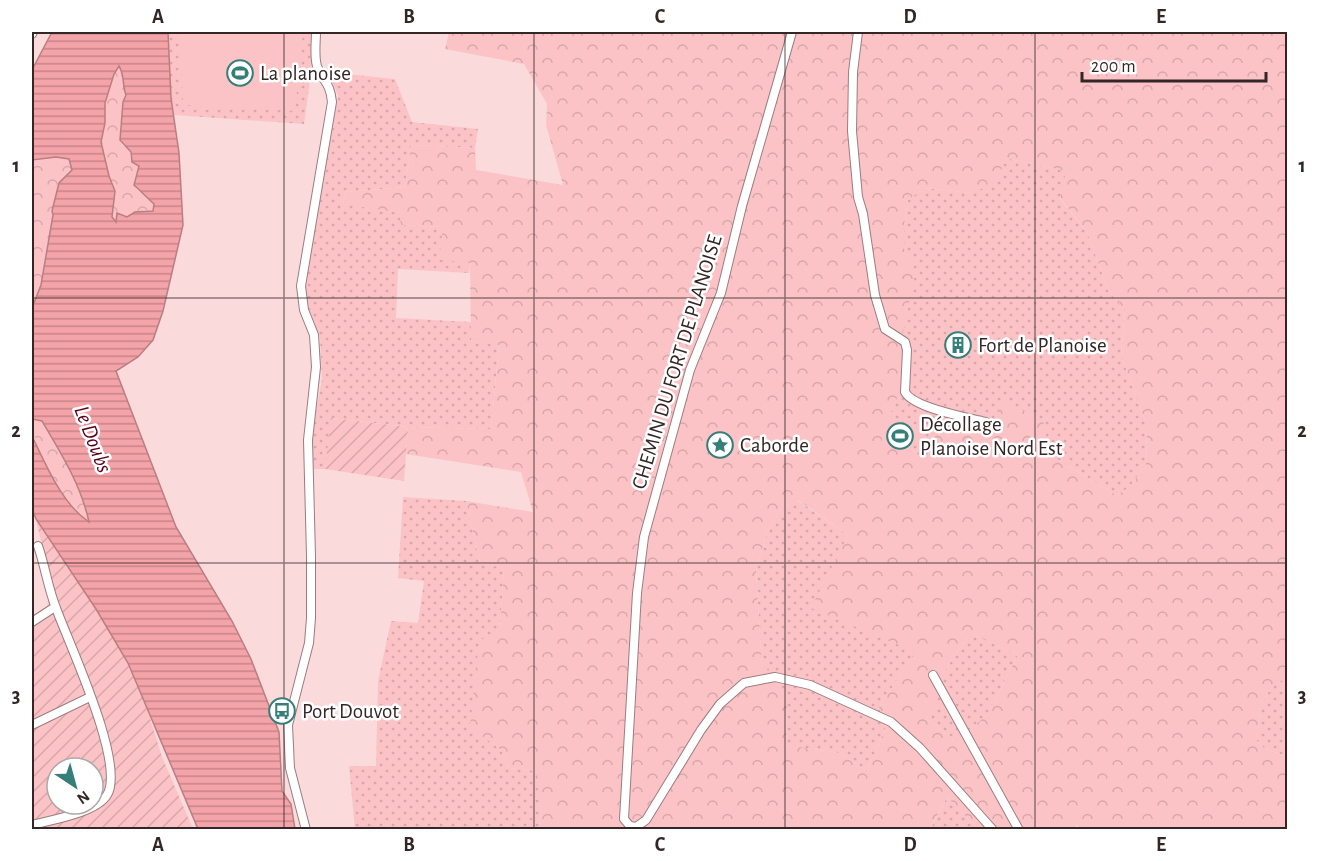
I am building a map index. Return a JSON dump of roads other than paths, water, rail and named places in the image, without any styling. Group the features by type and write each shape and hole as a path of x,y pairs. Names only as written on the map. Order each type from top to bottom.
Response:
{"street":[{"path":"306,830 290,768 288,725 309,643 311,618 308,440 316,366 314,335 304,310 301,286 332,102 327,81 316,64 316,32"},
{"name":"CHEMIN DU FORT DE PLANOISE","path":"792,32 742,206 721,293 690,370 644,537 638,583 624,819 630,826 636,827 646,820 720,704 744,683 775,677 810,685 891,722 920,748 993,830"},
{"path":"858,32 852,113 858,197 863,214 875,295 885,330 905,342 907,350 905,392 908,397 920,403 986,422"},
{"path":"32,825 99,804 111,786 112,773 104,735 55,607 38,546"},
{"path":"32,622 55,607"},
{"path":"933,675 1019,830"},
{"path":"32,725 90,697"}],"water":[{"name":"Le Doubs","path":"52,32 168,32 171,98 179,153 183,225 163,311 153,340 138,357 116,371 176,527 232,621 251,659 279,732 282,791 291,804 295,829 198,829 128,663 96,609 36,519 32,509 32,436 63,495 89,522 76,482 63,457 42,421 32,419 32,308 41,285 52,211 59,183 72,170 69,159 56,157 32,160 32,70","holes":["119,66 126,95 123,102 120,140 131,152 132,162 139,166 134,185 154,204 153,211 135,212 127,217 117,213 116,222 112,217 115,191 101,142 105,123 105,103 114,74"]}],"place":[{"name":"La planoise","path":"240,73"},
{"name":"Fort de Planoise","path":"958,345"},
{"name":"Décollage Planoise Nord Est","path":"900,436"},
{"name":"Caborde","path":"720,445"},
{"name":"Port Douvot","path":"282,711"}]}
